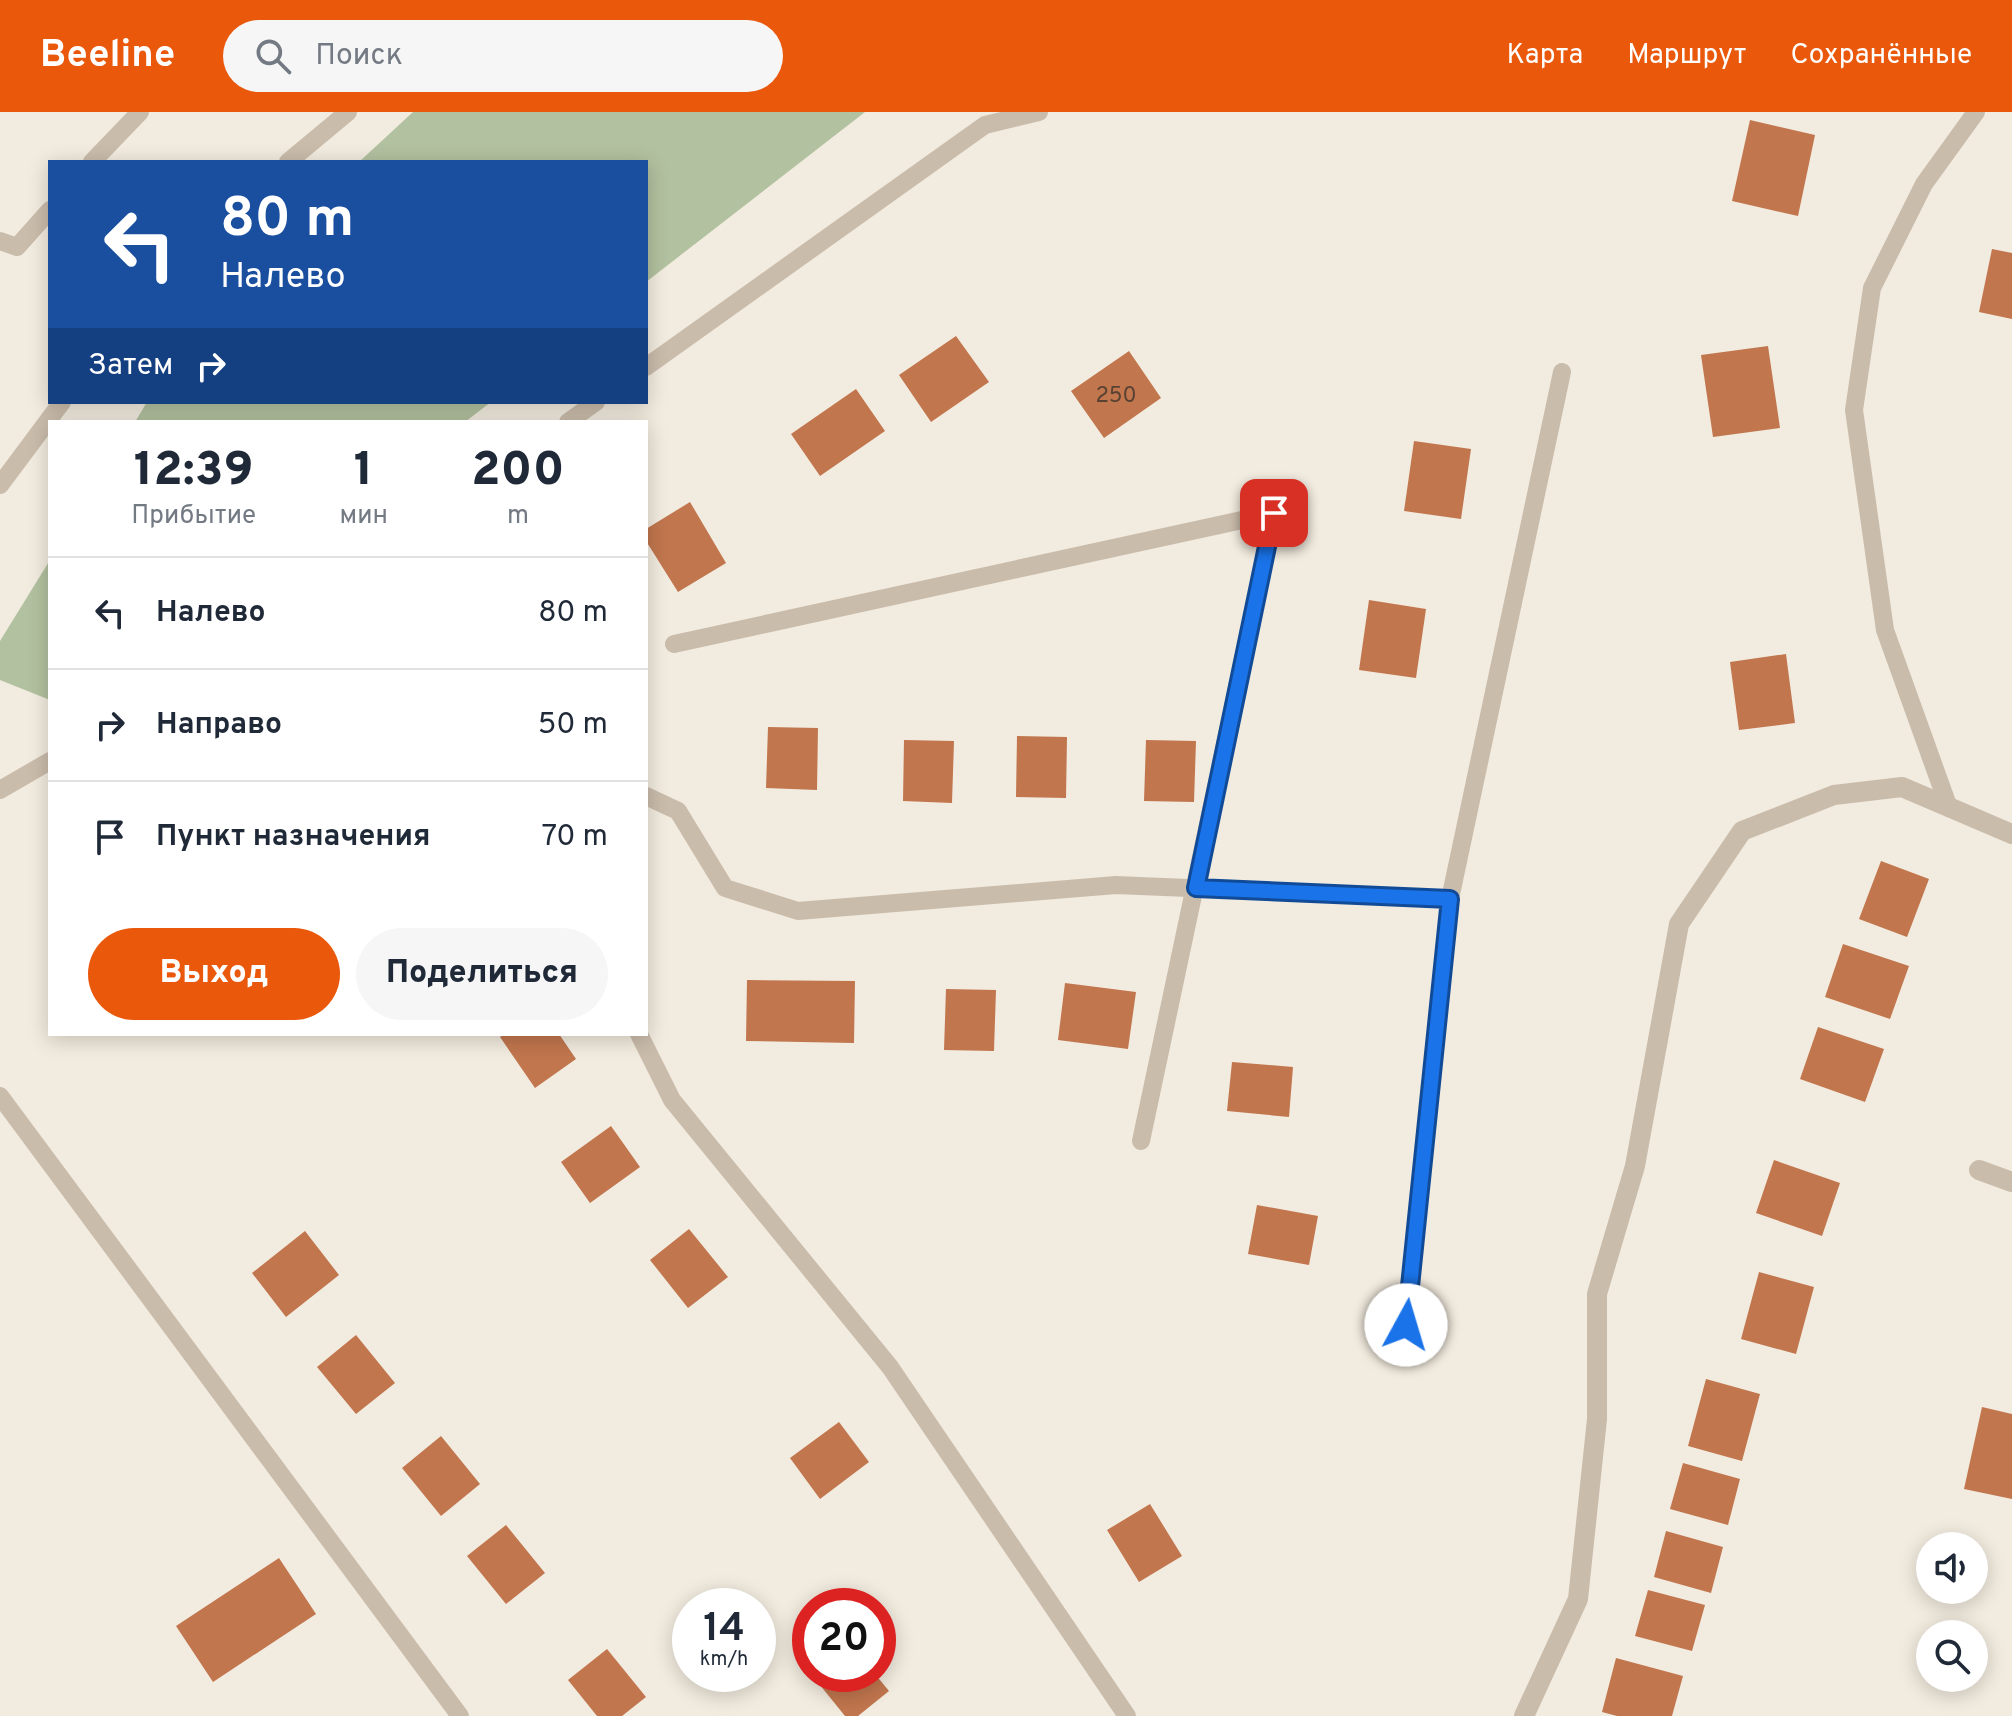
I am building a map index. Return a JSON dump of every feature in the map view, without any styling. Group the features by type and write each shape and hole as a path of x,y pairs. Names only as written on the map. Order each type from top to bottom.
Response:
{"street":[{"path":"1524,1716 1578,1599 1597,1419 1597,1294 1635,1166 1679,924 1742,831 1834,795 1902,787 2012,834"},
{"path":"1979,1170 2012,1182"}],"lane":[{"path":"94,160 140,112"},
{"path":"290,160 325,119 348,112"},
{"path":"648,366 985,125 1039,112"},
{"path":"1949,808 1885,630 1854,410 1872,288 1924,184 1976,112"},
{"path":"0,241 17,247 48,212"},
{"path":"1406,1325 1450,899 1562,372"},
{"path":"571,420 593,404"},
{"path":"0,485 48,421"},
{"path":"674,644 1274,513 1141,1141"},
{"path":"0,790 48,762"},
{"path":"648,797 678,811 725,888 798,911 1116,885 1450,899"},
{"path":"640,1036 672,1100 890,1367 1127,1716"},
{"path":"0,1096 460,1716"}],"green space":[{"path":"413,112 865,112 648,280 648,160 361,160"},
{"path":"146,404 488,404 468,420 136,420"},
{"path":"48,563 48,699 0,680 0,641"}],"building":[{"path":"1750,120 1815,135 1798,216 1732,201"},
{"path":"1992,249 2012,253 2012,319 1979,312"},
{"path":"956,336 989,382 931,422 899,375"},
{"path":"1768,346 1780,428 1713,437 1701,355"},
{"path":"1129,351 1161,398 1104,438 1071,391"},
{"path":"856,389 885,431 820,476 791,434"},
{"path":"1414,441 1471,449 1461,519 1404,511"},
{"path":"690,502 726,563 678,592 648,544 648,528"},
{"path":"1369,600 1426,609 1416,678 1359,670"},
{"path":"1786,654 1795,723 1739,730 1730,662"},
{"path":"768,727 818,728 817,790 766,788"},
{"path":"1017,736 1067,737 1066,798 1016,797"},
{"path":"904,740 954,741 952,803 903,801"},
{"path":"1146,740 1196,741 1194,802 1144,801"},
{"path":"1881,861 1929,879 1907,937 1859,919"},
{"path":"1843,944 1909,966 1890,1019 1825,997"},
{"path":"747,980 855,981 854,1043 746,1041"},
{"path":"1065,983 1136,992 1128,1049 1058,1040"},
{"path":"946,989 996,990 994,1051 944,1050"},
{"path":"1818,1027 1884,1049 1865,1102 1800,1079"},
{"path":"560,1036 576,1059 535,1088 500,1037"},
{"path":"1232,1062 1293,1067 1289,1117 1227,1111"},
{"path":"611,1126 640,1167 590,1203 561,1162"},
{"path":"1774,1160 1840,1183 1822,1236 1756,1213"},
{"path":"1257,1205 1318,1216 1309,1265 1248,1254"},
{"path":"689,1229 728,1277 688,1308 650,1260"},
{"path":"305,1231 339,1275 286,1317 252,1273"},
{"path":"1759,1272 1814,1287 1796,1354 1741,1339"},
{"path":"356,1335 395,1383 356,1414 317,1367"},
{"path":"1706,1379 1760,1394 1742,1461 1688,1446"},
{"path":"1982,1407 2012,1414 2012,1499 1964,1489"},
{"path":"839,1422 869,1462 820,1499 790,1458"},
{"path":"441,1436 480,1484 441,1516 402,1468"},
{"path":"1683,1463 1740,1479 1728,1525 1670,1509"},
{"path":"1150,1504 1182,1556 1139,1582 1107,1530"},
{"path":"506,1525 545,1573 506,1604 467,1556"},
{"path":"1666,1531 1723,1547 1711,1593 1654,1577"},
{"path":"279,1558 316,1614 213,1682 176,1626"},
{"path":"1648,1590 1705,1605 1692,1651 1635,1636"},
{"path":"607,1649 646,1697 622,1716 597,1716 568,1680"},
{"path":"1616,1658 1683,1676 1672,1716 1617,1716 1602,1712"},
{"path":"826,1692 888,1692 858,1716 845,1716"}],"route":[{"path":"1274,513 1196,888 1450,899 1406,1325"}]}
